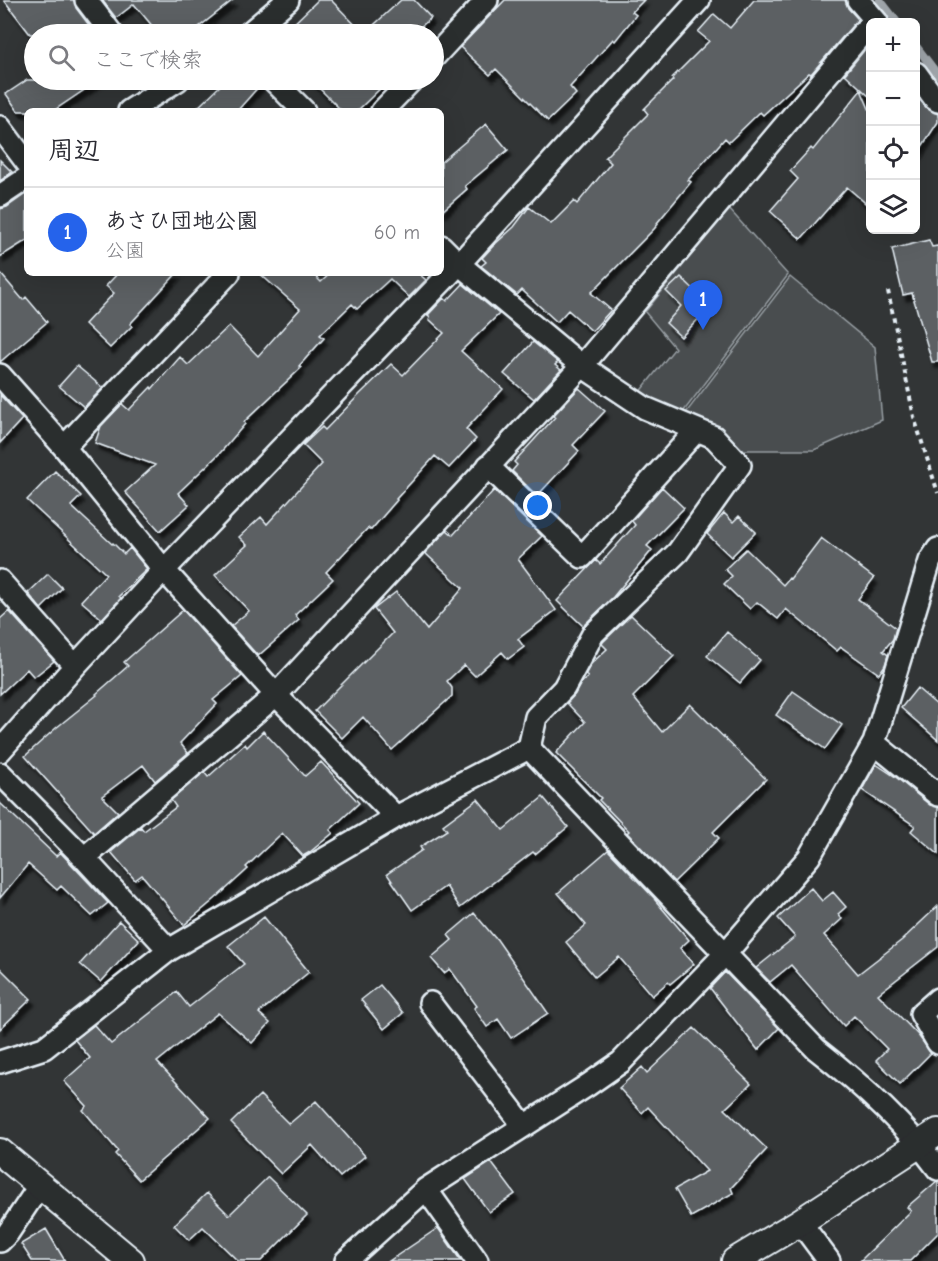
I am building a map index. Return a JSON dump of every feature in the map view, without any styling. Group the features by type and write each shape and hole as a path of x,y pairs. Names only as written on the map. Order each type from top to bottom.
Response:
{"street":[{"path":"86,0 104,24"},
{"path":"444,46 487,0"},
{"path":"0,751 164,570 459,264 699,0"},
{"path":"858,0 871,18"},
{"path":"259,24 284,1"},
{"path":"84,858 276,695 582,366 866,31"},
{"path":"920,79 937,99"},
{"path":"132,108 148,90"},
{"path":"283,90 301,108"},
{"path":"385,108 402,90"},
{"path":"0,128 24,159"},
{"path":"0,196 24,180"},
{"path":"0,1062 44,1048 169,950 396,817 529,748 536,717 564,688 593,634 678,552 740,465 714,437 645,408 582,366 444,249"},
{"path":"64,447 226,276"},
{"path":"0,375 64,447 164,570 276,695 396,817"},
{"path":"488,466 582,558 697,430"},
{"path":"346,1261 426,1189 621,1062 725,954 809,857 874,742 930,561 938,549"},
{"path":"0,580 75,666"},
{"path":"874,742 938,795"},
{"path":"529,748 816,1049 929,1138 938,1169"},
{"path":"0,773 84,858 169,950"},
{"path":"938,999 921,1014 938,1043"},
{"path":"430,1004 524,1126"},
{"path":"735,1261 800,1222 929,1138"},
{"path":"0,1152 131,1261"},
{"path":"0,1241 8,1233 40,1185"},
{"path":"426,1189 477,1261"},
{"path":"800,1222 828,1261"}],"path":[{"path":"888,291 914,417 938,493"}],"shaded area":[{"path":"729,209 788,275 680,416 638,394 675,348 645,312"},
{"path":"790,277 875,347 882,420 814,450 734,450 685,414"}],"building":[{"path":"4,0 74,0 76,8 88,24 24,24 24,26"},
{"path":"102,0 233,0 203,24 151,24 134,4 116,18"},
{"path":"318,0 331,0 354,24 293,24"},
{"path":"401,0 414,0 431,18 424,24 375,24"},
{"path":"505,0 644,0 632,12 636,15 615,41 613,39 570,87 576,94 548,121 496,69 490,75 460,47"},
{"path":"754,0 845,0 848,8 858,19 811,74 809,73 763,115 760,112 729,142 725,138 688,180 691,182 654,229 591,293 611,310 592,331 568,310 557,322 522,290 517,295 481,266 486,262 482,258 514,227 529,207 551,224 574,201 577,204 611,163 605,157 648,114 644,109 709,41 698,32 714,14 730,28"},
{"path":"866,48 866,93 845,74"},
{"path":"24,82 24,90 84,90 57,108 24,108 24,111 18,111 6,94"},
{"path":"216,90 256,90 240,108 197,108"},
{"path":"321,90 379,90 360,108 339,108"},
{"path":"861,90 866,102 866,204 847,187 801,239 770,211 798,179 790,171 811,148 813,150"},
{"path":"920,100 928,109 938,114 938,122 920,149"},
{"path":"486,124 508,150 465,186 467,189 444,209 444,159"},
{"path":"0,160 12,172 0,181"},
{"path":"24,195 24,242 0,257 0,209"},
{"path":"929,240 932,247 938,246 938,362 932,362 912,293 903,295 892,249"},
{"path":"0,273 23,300 26,297 47,322 0,362"},
{"path":"115,276 174,276 110,348 85,324 114,293 106,286"},
{"path":"262,276 315,276 321,282 328,276 421,276 426,280 409,297 390,279 357,309 352,304 320,335 324,338 299,366 301,368 244,422 245,424 220,453 178,493 189,505 160,531 125,492 155,465 95,443 101,426 122,404 129,410 151,387 152,389 180,357 188,365 229,326 258,356 300,309"},
{"path":"681,277 711,306 681,337 666,323 681,306 666,291"},
{"path":"463,284 499,314 461,351 503,389 466,429 476,439 449,468 435,456 371,530 368,528 326,572 333,579 295,615 299,620 258,656 231,626 249,611 215,575 247,545 239,537 261,517 267,524 322,464 303,445 322,427 325,430 391,364 403,375 444,333 429,319 428,315 444,298 447,301"},
{"path":"533,342 558,362 555,365 561,370 534,399 504,374"},
{"path":"77,366 103,388 84,407 59,386"},
{"path":"579,388 605,411 573,445 579,451 537,496 512,471 517,465 514,462"},
{"path":"0,395 22,419 0,443"},
{"path":"55,471 81,496 71,506 124,554 130,548 147,569 119,596 121,598 102,619 81,601 106,574 27,500"},
{"path":"662,487 684,508 647,546 652,550 613,597 583,626 557,601 596,560 600,564 635,525 632,521"},
{"path":"494,490 542,536 518,559 556,610 518,639 524,647 508,659 502,652 475,676 464,665 447,681 452,688 452,696 392,750 363,717 342,738 315,711 393,633 374,609 396,592 427,630 463,588 425,553 447,530 453,535"},
{"path":"724,513 733,522 739,516 756,532 731,557 707,534"},
{"path":"821,538 874,578 858,599 896,628 893,639 883,651 888,655 879,674 841,647 837,651 786,609 778,619 757,602 750,609 724,584 732,576 725,569 746,549 783,585"},
{"path":"48,574 62,588 41,609 28,593"},
{"path":"183,610 242,676 213,700 217,704 180,743 188,753 155,781 143,765 102,796 118,812 94,833 25,756 97,695 128,666 124,662"},
{"path":"9,611 54,661 34,677 27,669 0,694 0,619"},
{"path":"631,615 674,656 633,697 662,732 690,704 766,779 713,832 719,838 674,882 627,833 629,831 599,800 601,798 556,753 585,722 567,703 588,677 585,675 591,664 607,649 602,644 603,642"},
{"path":"727,632 760,660 740,683 707,656"},
{"path":"917,688 938,706 938,740 901,708"},
{"path":"793,691 842,725 825,749 776,715"},
{"path":"263,731 305,776 321,762 359,803 330,830 333,833 303,856 282,833 246,867 248,869 184,925 142,875 135,880 111,852 141,827 144,831 176,807 171,800 204,772 208,777 245,744 247,747"},
{"path":"876,764 930,805 938,807 938,854 911,831 915,826 862,790"},
{"path":"543,797 568,827 535,854 533,852 460,908 446,886 412,910 387,874 422,850 420,847 447,830 443,825 478,799 503,830"},
{"path":"0,803 56,856 60,852 108,903 92,916 61,886 57,890 28,864 0,898"},
{"path":"608,850 656,900 689,940 680,948 694,964 652,996 619,957 595,977 566,942 586,925 558,893"},
{"path":"811,888 822,901 833,892 846,907 838,914 842,919 824,935 858,974 902,940 938,906 938,947 878,994 918,1035 931,1053 900,1084 876,1060 887,1049 854,1016 844,1026 791,965 770,982 756,968 795,937 778,918"},
{"path":"474,913 496,938 548,1013 511,1038 498,1019 487,1027 474,1008 477,1006 450,969 444,973 431,958 452,940 448,935"},
{"path":"264,917 309,972 259,1013 270,1023 252,1043 218,1013 157,1062 210,1118 139,1180 115,1154 118,1151 83,1110 87,1106 64,1081 90,1058 75,1040 94,1025 111,1044 177,992 189,1007 244,964 228,946"},
{"path":"119,921 139,940 101,982 80,964"},
{"path":"0,968 31,999 0,1029"},
{"path":"725,972 779,1028 758,1050 710,988"},
{"path":"380,985 403,1013 384,1029 361,1000"},
{"path":"694,1028 751,1084 725,1109 767,1149 731,1188 733,1193 691,1217 675,1189 707,1171 648,1107 642,1113 619,1088 642,1067 647,1073"},
{"path":"260,1095 289,1124 316,1101 365,1156 340,1177 312,1145 281,1174 231,1123"},
{"path":"491,1162 515,1194 489,1212 465,1179"},
{"path":"268,1177 307,1215 261,1261 238,1261 203,1227 189,1240 174,1225 207,1193 229,1215"},
{"path":"937,1181 938,1233 910,1261 860,1261 911,1211 907,1207"},
{"path":"438,1228 461,1261 389,1261"},
{"path":"46,1229 65,1261 32,1261 21,1244"}],"waterway":[{"path":"880,0 894,18"},
{"path":"920,51 938,75"}],"place":[{"name":"あさひ団地公園","path":"703,330"}]}
